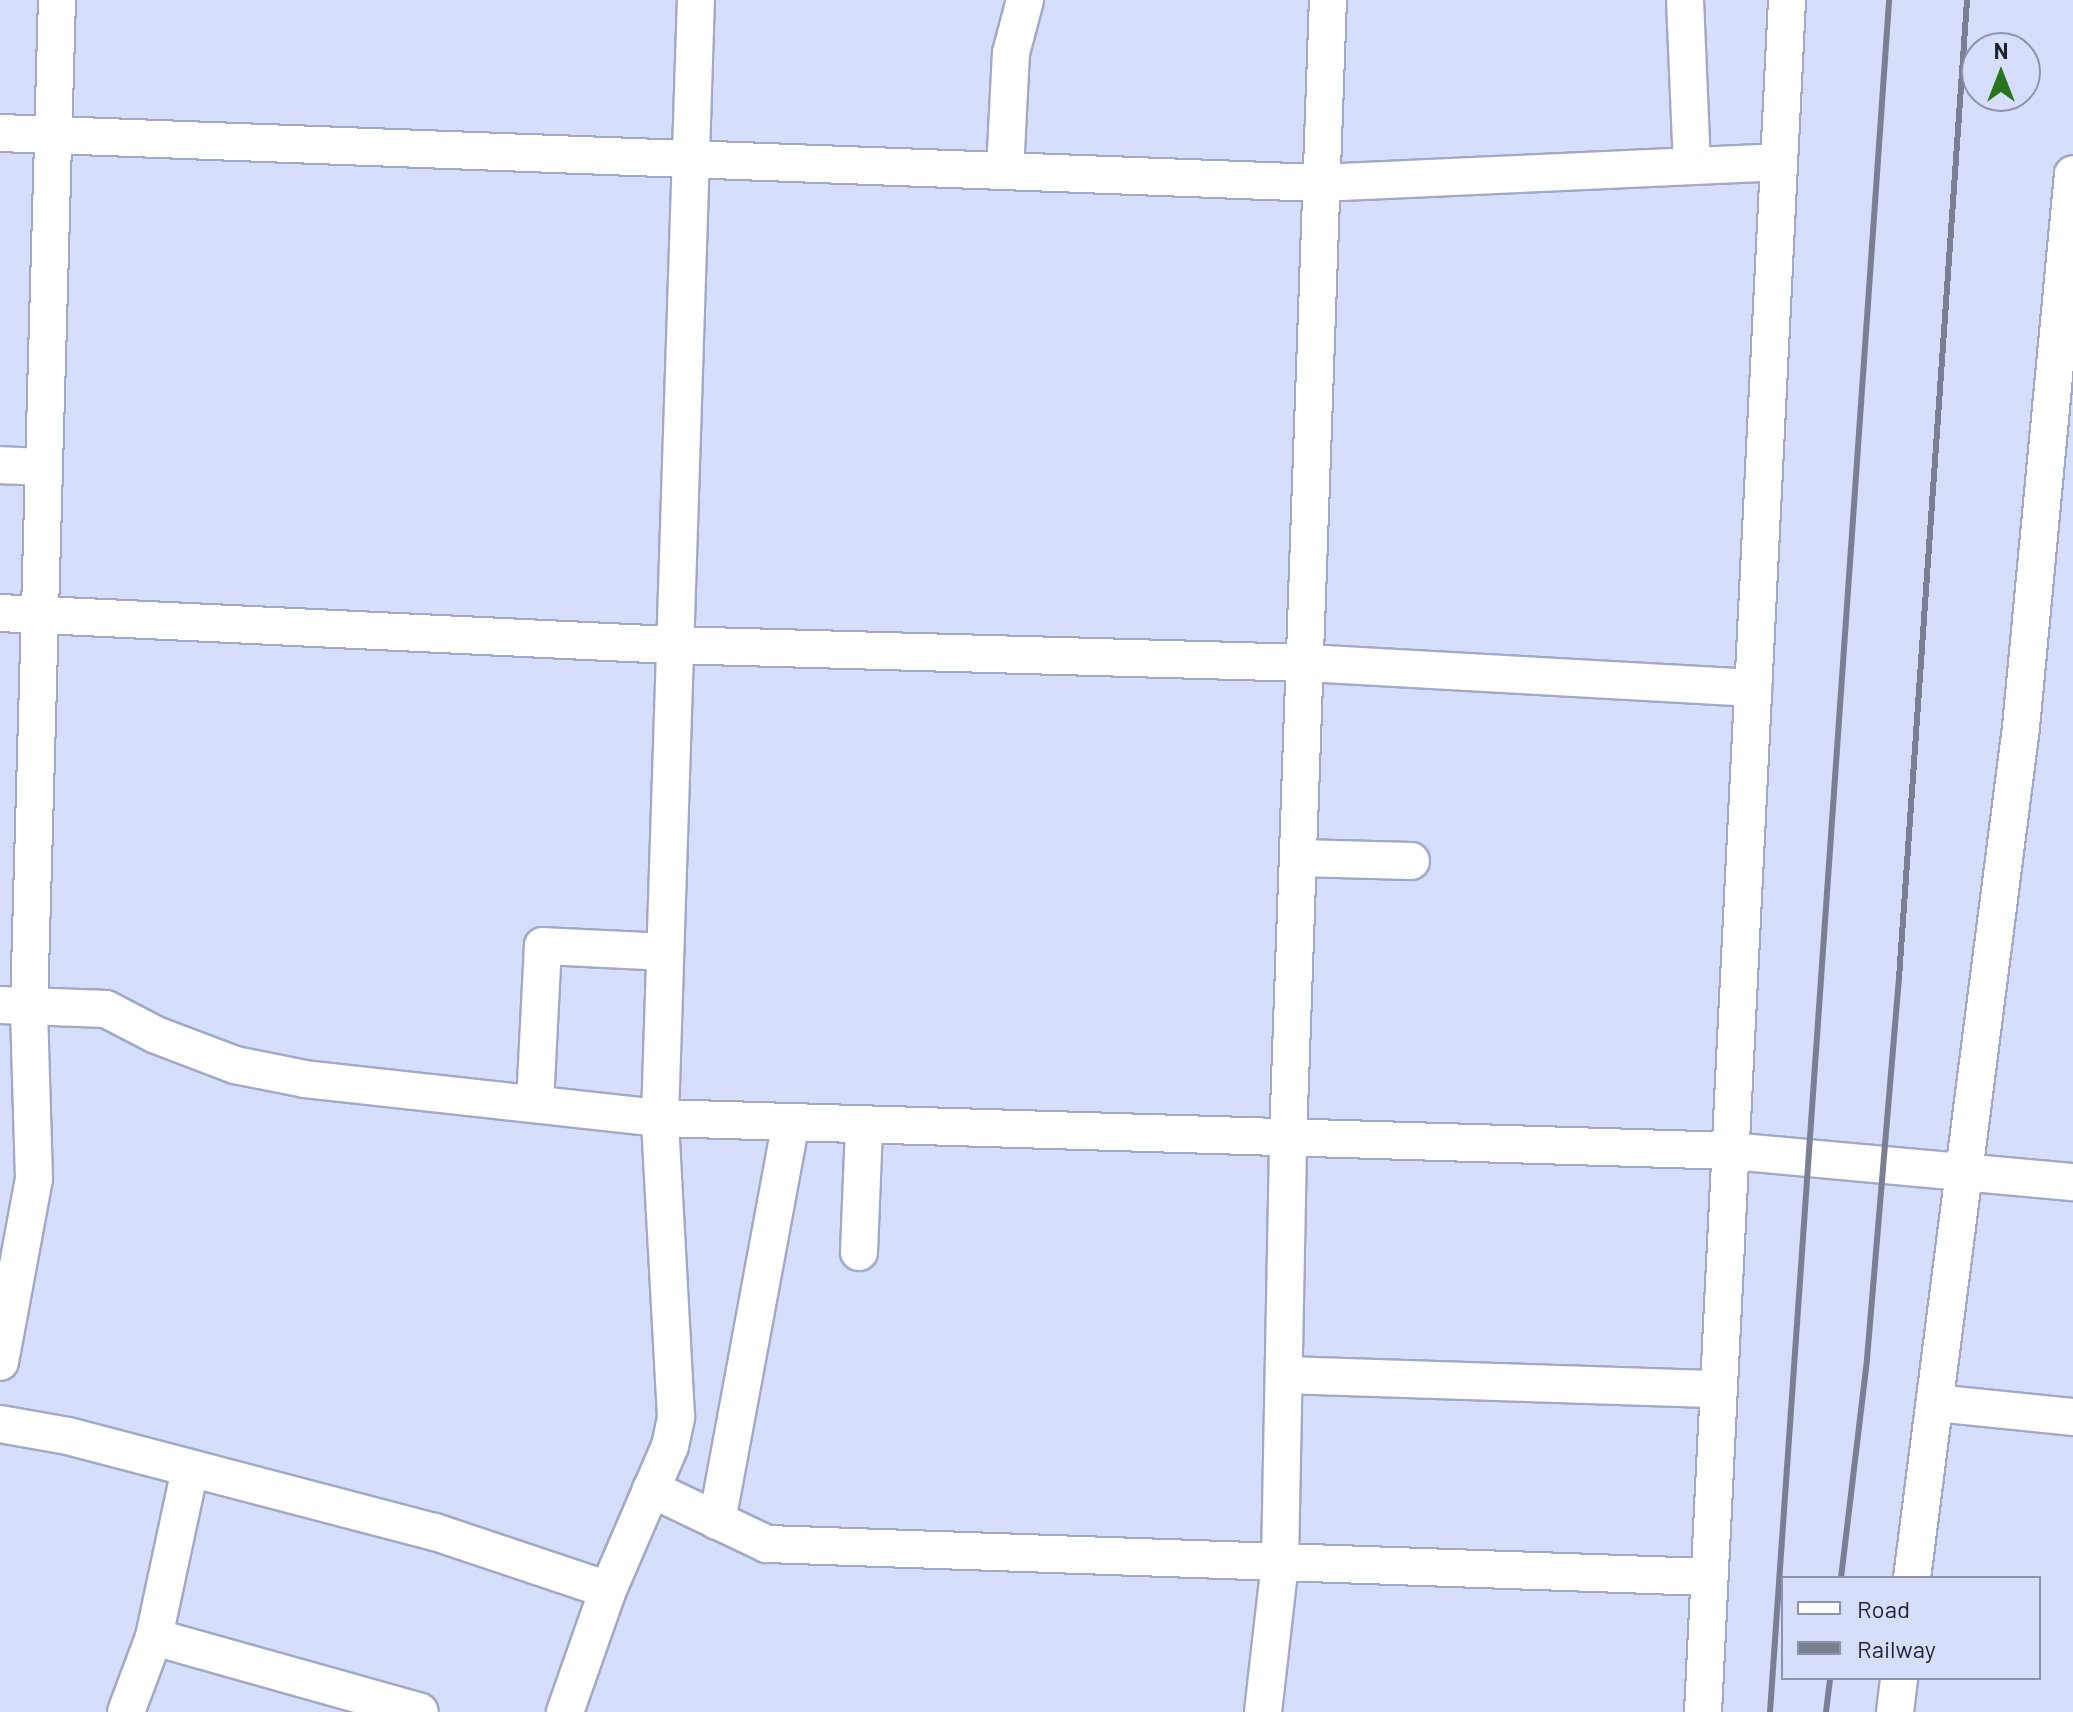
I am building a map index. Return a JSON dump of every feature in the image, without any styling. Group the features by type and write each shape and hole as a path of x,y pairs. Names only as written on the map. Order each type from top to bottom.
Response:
{"street":[{"path":"0,1362 34,1179 15,1006 39,619 57,0"},
{"path":"565,1712 608,1590 670,1446 677,1394 660,1118 671,645 696,0"},
{"path":"1005,171 1011,53 1025,0"},
{"path":"1263,1712 1280,1562 1287,1375 1288,1138 1328,0"},
{"path":"1685,0 1692,166"},
{"path":"1703,1712 1715,1389 1731,1151 1776,162 1787,0"},
{"path":"0,133 1321,183 1776,162"},
{"path":"1912,1576 2021,727 2073,174"},
{"path":"0,465 43,467"},
{"path":"0,613 39,619 671,645 1307,663 1753,688"},
{"path":"1299,858 1411,861"},
{"path":"535,1103 543,946 664,952"},
{"path":"15,1006 106,1009 156,1035 235,1065 305,1079 660,1118 1731,1151 2073,1182"},
{"path":"717,1521 791,1123"},
{"path":"859,1252 864,1125"},
{"path":"1287,1375 1715,1389"},
{"path":"1935,1403 2073,1417"},
{"path":"0,1424 68,1436 435,1532 608,1590"},
{"path":"126,1712 154,1637 190,1469"},
{"path":"651,1489 767,1544 1709,1577"},
{"path":"154,1637 420,1712"},
{"path":"1895,1712 1899,1680"}],"railway":[{"path":"1770,1712 1889,0"},
{"path":"1841,1576 1867,1359 1899,978 1967,0"},
{"path":"1826,1712 1830,1680"}]}
